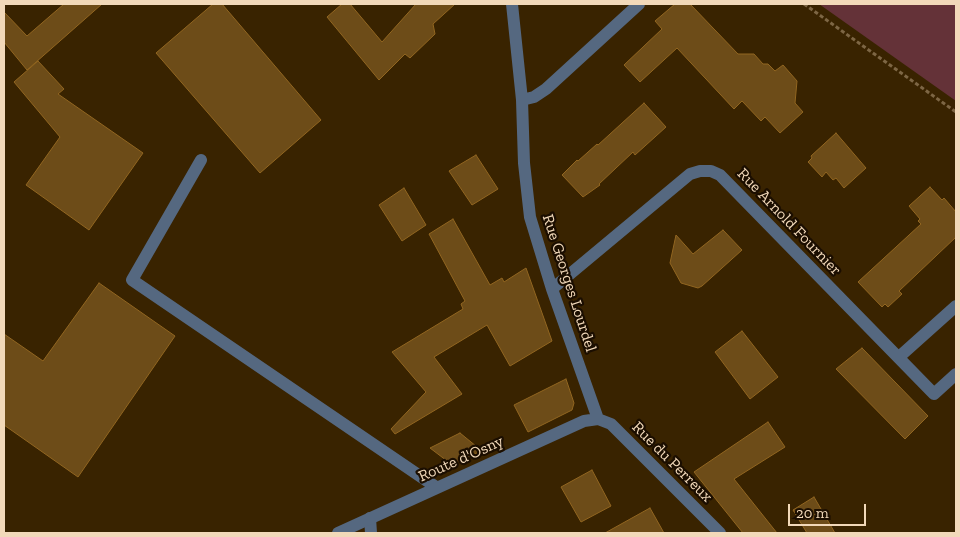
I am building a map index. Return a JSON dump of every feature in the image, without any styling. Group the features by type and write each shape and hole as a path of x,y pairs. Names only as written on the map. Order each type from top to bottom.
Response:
{"street":[{"name":"Rue Georges Lourdel","path":"512,4 522,100 524,163 530,217 552,289 598,419"},
{"path":"522,100 534,97 546,89 639,4"},
{"path":"201,160 132,280 436,487"},
{"name":"Rue Arnold Fournier","path":"552,289 690,174 700,170 711,171 720,175 934,394 956,374"},
{"path":"898,357 956,306"},
{"name":"Route d'Osny","path":"338,533 584,421 598,419"},
{"name":"Rue du Perreux","path":"598,419 611,424 720,533"},
{"path":"370,518 371,533"}],"path":[{"path":"804,4 956,112"}],"shaded area":[{"path":"819,4 956,4 956,101"}],"building":[{"path":"64,4 102,4 27,70 4,42 4,12 27,36"},
{"path":"213,4 222,4 321,120 260,173 156,53"},
{"path":"342,4 350,4 382,42 416,4 455,4 433,24 435,34 410,58 405,54 379,80 327,17"},
{"path":"675,4 690,4 738,54 754,54 763,64 768,64 775,71 783,65 797,81 795,103 803,112 780,133 765,117 761,121 742,101 734,109 677,48 640,82 624,65 662,29 655,21"},
{"path":"38,61 64,89 58,94 143,153 89,230 26,185 60,137 14,82"},
{"path":"644,103 666,127 635,155 633,152 600,185 583,197 562,175"},
{"path":"836,133 866,168 844,188 836,178 833,180 826,172 822,177 808,162 812,158 811,156"},
{"path":"476,155 498,189 472,205 449,171"},
{"path":"930,187 942,200 944,198 956,212 956,237 899,291 902,294 888,307 885,304 882,307 858,282 921,224 918,221 920,219 909,206"},
{"path":"404,188 426,225 402,241 379,205"},
{"path":"453,219 490,285 502,278 504,282 526,268 552,341 510,366 487,325 434,357 462,394 395,434 391,429 426,392 392,352 463,309 461,304 465,301 429,234"},
{"path":"723,230 742,250 702,286 698,288 681,283 670,263 676,235 693,254"},
{"path":"99,283 175,336 78,477 4,425 4,334 43,361"},
{"path":"742,331 778,377 750,399 715,352"},
{"path":"862,348 928,416 905,439 836,369"},
{"path":"566,379 574,403 572,410 528,432 514,405"},
{"path":"768,422 785,447 734,479 777,533 743,533 694,472"},
{"path":"460,433 482,451 451,464 430,448"},
{"path":"592,470 611,506 581,522 561,487"},
{"path":"814,497 835,533 807,533 793,510"},
{"path":"650,508 664,533 605,533"}]}
